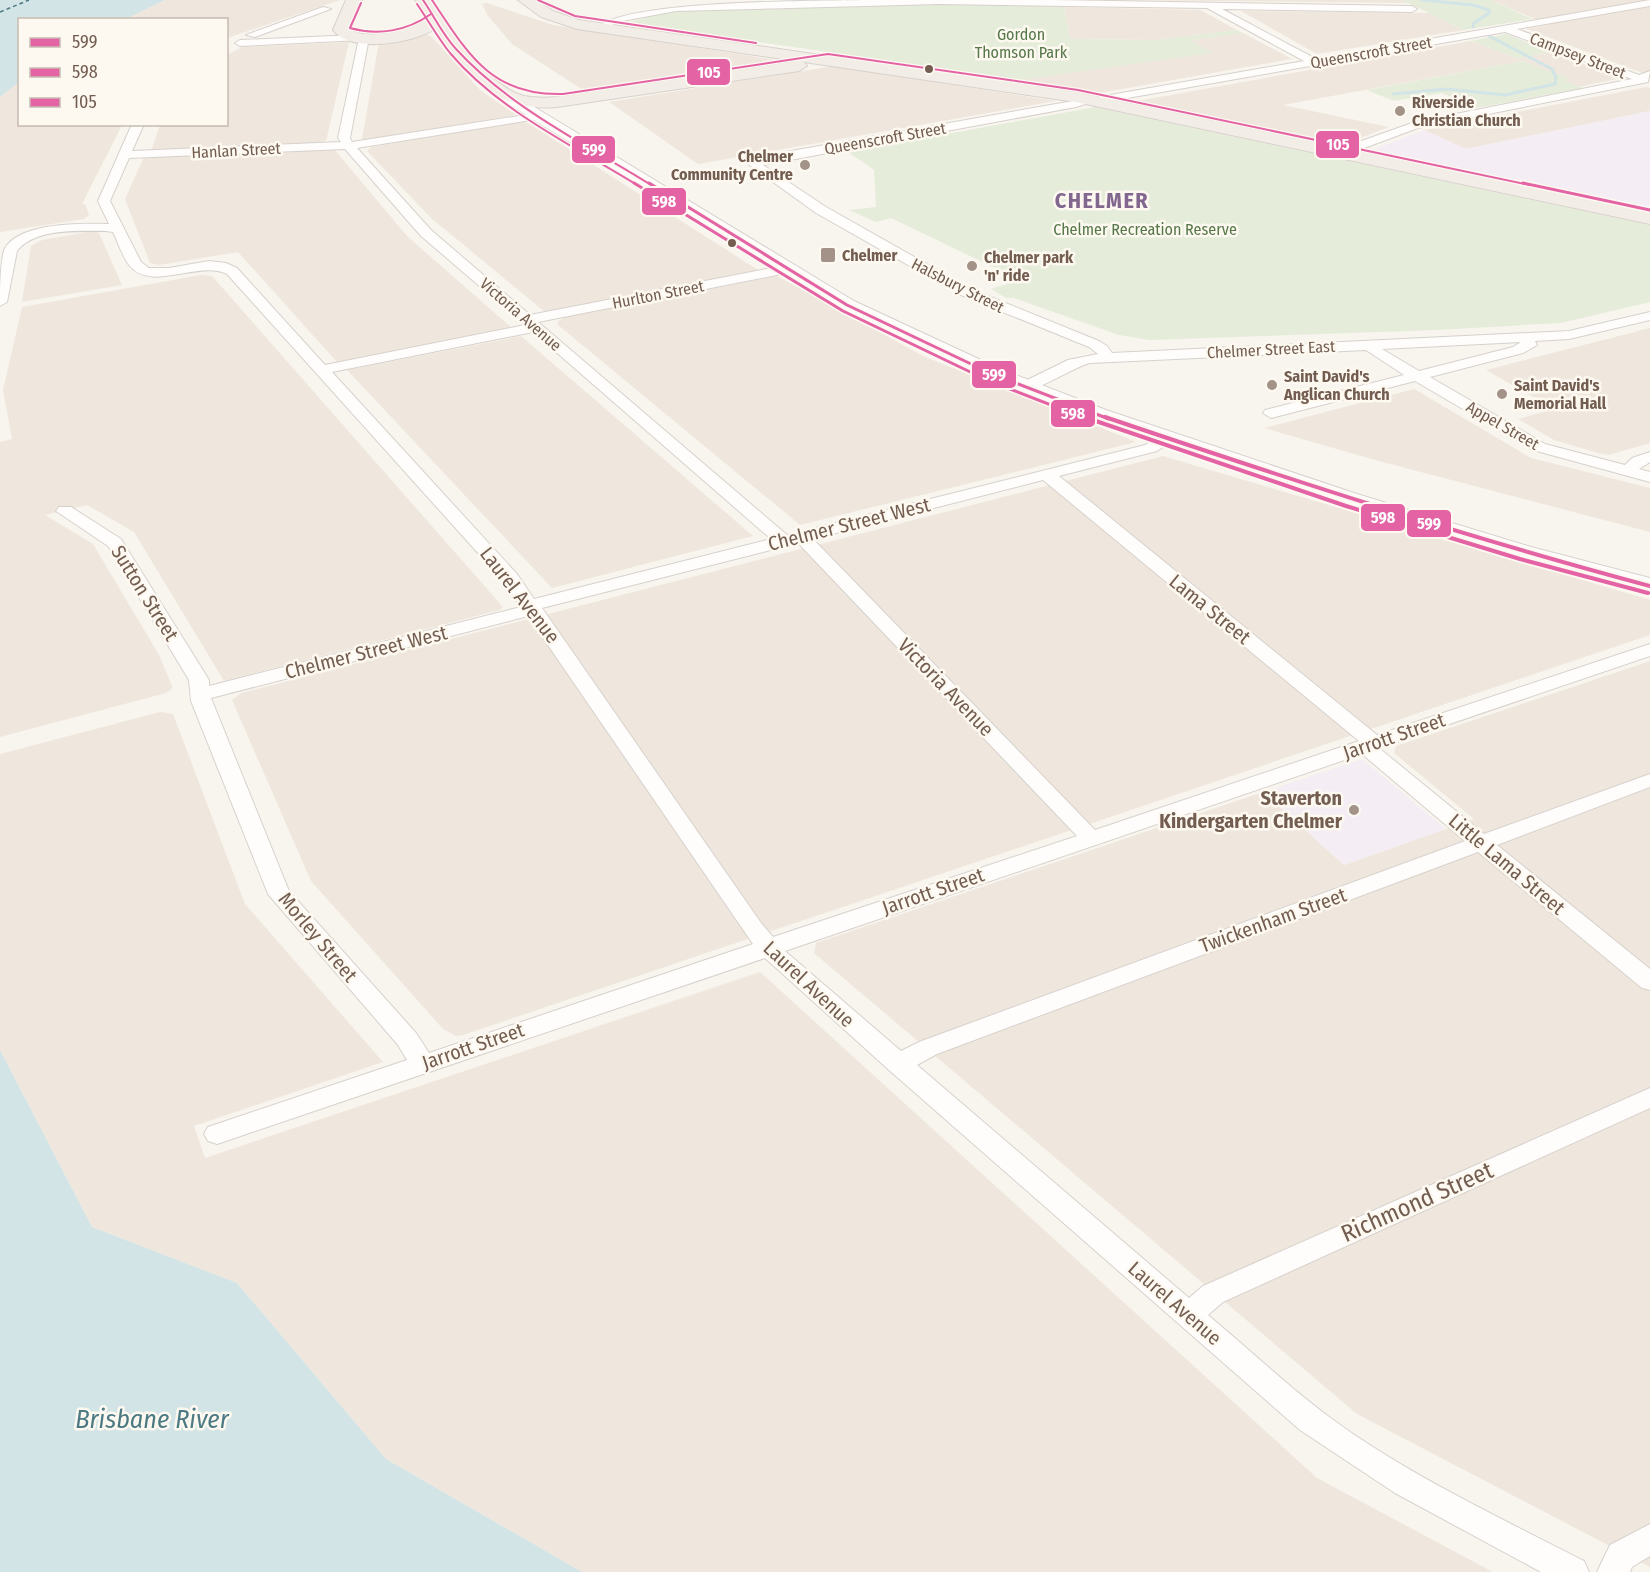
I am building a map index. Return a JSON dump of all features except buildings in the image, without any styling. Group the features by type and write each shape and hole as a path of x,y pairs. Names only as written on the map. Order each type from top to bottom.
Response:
{"main road":[{"path":"354,0 341,31 360,40 407,34 425,28 436,20"},
{"path":"423,0 455,48 508,96 787,269 868,316 1024,387 1166,438 1426,524 1650,586"},
{"path":"526,0 538,10 556,18 1090,100 1650,218"},
{"path":"508,96 536,103 564,101 827,61"},
{"path":"541,118 544,109 564,101"}],"street":[{"path":"610,28 609,21 682,8 927,2 1412,9"},
{"name":"Queenscroft Street","path":"754,163 1090,100 1650,3"},
{"path":"1208,5 1314,62"},
{"path":"326,9 244,38 234,44 360,40 344,138 348,146"},
{"name":"Campsey Street","path":"1505,28 1647,78"},
{"path":"1340,153 1408,127 1647,78"},
{"name":"Hanlan Street","path":"124,155 348,146 541,118"},
{"path":"69,228 117,228 104,199 137,126"},
{"name":"Victoria Avenue","path":"348,146 411,218 533,324 792,538 1091,838"},
{"name":"Halsbury Street","path":"754,163 756,167 821,210 957,287 1004,309 1094,344 1108,358"},
{"path":"0,302 12,246 42,233 91,222 109,213"},
{"name":"Laurel Avenue","path":"117,228 133,262 140,269 156,272 216,265 231,270 511,578 767,946 795,975 1311,1421 1344,1446 1384,1470 1573,1572"},
{"name":"Hurlton Street","path":"321,370 787,269"},
{"name":"Chelmer Street East","path":"1024,387 1078,362 1108,358 1580,333 1650,316"},
{"path":"1271,412 1526,347 1530,344 1525,337"},
{"name":"Appel Street","path":"1369,345 1377,353 1539,447 1650,477"},
{"name":"Chelmer Street West","path":"199,695 792,538 1151,448 1166,438"},
{"path":"1628,471 1638,461 1650,457"},
{"name":"Lama Street","path":"1046,474 1369,744"},
{"name":"Sutton Street","path":"65,511 103,534 118,548 199,680 199,695"},
{"name":"Jarrott Street","path":"217,1134 767,946 1650,650"},
{"name":"Morley Street","path":"199,695 279,894 406,1039 422,1063"},
{"name":"Little Lama Street","path":"1369,744 1482,843 1650,982"},
{"name":"Twickenham Street","path":"898,1064 928,1048 1650,780"},
{"name":"Richmond Street","path":"1189,1314 1213,1294 1650,1097"},
{"path":"1613,1572 1621,1556 1650,1539"}],"shaded area":[{"path":"165,0 340,0 228,38 228,18 128,18"},
{"path":"1123,0 1402,0 1408,3"},
{"path":"1491,0 1650,0 1650,76 1527,29 1548,25"},
{"path":"487,3 553,25 790,62 586,92 512,44 488,16 482,4"},
{"path":"1064,7 1200,10 1237,30 1158,40 1070,39"},
{"path":"1241,11 1430,13 1464,30 1317,54"},
{"path":"1243,33 1292,59 1094,94 1021,80 1211,53 1189,40"},
{"path":"425,34 431,36 480,90 516,115 369,140 362,139 379,42"},
{"path":"1471,41 1517,58 1552,52 1622,78 1578,87 1523,61 1283,105 1389,127 1339,146 1139,104 1137,101"},
{"path":"349,42 326,141 151,151 160,126 228,126 228,54 242,47"},
{"path":"828,67 1056,101 698,164 609,102"},
{"path":"18,83 18,126 121,126 82,204 85,204 89,215 84,219 0,232 0,97"},
{"path":"1650,88 1650,111 1466,149 1424,130"},
{"path":"1650,111 1650,209 1374,153 1373,150 1424,130 1466,149"},
{"path":"521,122 528,123 758,270 545,312 431,218 367,151 371,147"},
{"path":"334,149 407,236 512,328 337,362 238,252 159,265 150,263 125,199 144,157"},
{"path":"94,231 99,233 122,285 22,302 31,246 42,240"},
{"path":"201,275 212,276 503,607 500,610 224,681 134,532 87,505 45,515 93,544 159,655 173,688 166,693 0,737 0,442 12,439 3,390 22,307"},
{"path":"777,276 923,356 1136,442 800,525 557,322 565,317"},
{"path":"1650,328 1650,443 1609,455 1554,440 1518,419 1554,409 1486,370"},
{"path":"521,336 753,536 552,588 347,370"},
{"path":"1414,389 1531,458 1650,488 1650,532 1375,460 1264,428"},
{"path":"1163,456 1650,600 1650,635 456,1036 443,1029 311,881 232,700 241,693"},
{"path":"1650,661 1650,1567 1357,1414 814,953 816,943 1263,792 1344,865 1474,819 1394,753 1396,746"},
{"path":"160,712 173,714 245,904 383,1062 194,1126 205,1158 760,972 1317,1478 1493,1572 582,1572 386,1459 237,1283 92,1227 0,1050 0,754"},
{"name":"Staverton Kindergarten Chelmer","path":"1362,759 1446,829 1344,865 1263,792"}],"green space":[{"path":"1402,0 1491,0 1532,19 1464,30"},
{"name":"Gordon Thomson Park","path":"965,4 1064,7 1070,39 1158,40 1237,30 1243,33 1190,40 1212,53 1021,80 627,23 670,11"},
{"path":"1506,34 1552,52 1517,58 1471,41"},
{"path":"1523,61 1570,79 1563,80 1583,88 1476,108 1442,93 1394,101 1367,90"},
{"name":"Chelmer Recreation Reserve","path":"1095,107 1650,225 1650,302 1561,323 1437,330 1149,340 1119,335 1014,298 1006,298 991,289 1020,280 891,218 876,222 849,210 876,207 874,170 848,152"}],"water":[{"path":"0,0 165,0 128,18 18,18 18,83 0,97"},
{"name":"Brisbane River","path":"0,1050 92,1227 237,1283 386,1459 582,1572 0,1572"}],"waterway":[{"path":"1422,0 1473,5 1489,10 1489,13 1474,23 1473,27"},
{"path":"1393,94 1447,89 1505,95 1555,84 1556,77 1552,69 1489,36"}],"ferry route":[{"path":"0,12 29,0"}],"transit line":[{"name":"599","path":"423,0 455,48 485,77 523,106 847,305 990,373 1098,415 1348,499 1522,552 1650,586"},
{"name":"105","path":"432,0 470,54 485,69 501,81 519,90 539,95 563,94 828,54 1078,90 1650,210"},
{"name":"105","path":"538,0 575,16 756,43"},
{"name":"105","path":"361,3 350,28 360,31 392,31 414,25 431,14"},
{"name":"598","path":"417,4 450,53 480,83 518,112 843,311 987,380 1096,422 1346,506 1520,559 1648,593"}],"place":[{"name":"Riverside Christian Church","path":"1400,111"},
{"name":"Chelmer Community Centre","path":"805,165"},
{"name":"Chelmer","path":"828,255"},
{"name":"Chelmer park 'n' ride","path":"972,266"},
{"name":"Saint David's Anglican Church","path":"1272,385"},
{"name":"Saint David's Memorial Hall","path":"1502,394"},
{"name":"Staverton Kindergarten Chelmer","path":"1354,810"}],"district":[{"name":"CHELMER","path":"1102,200"}]}
